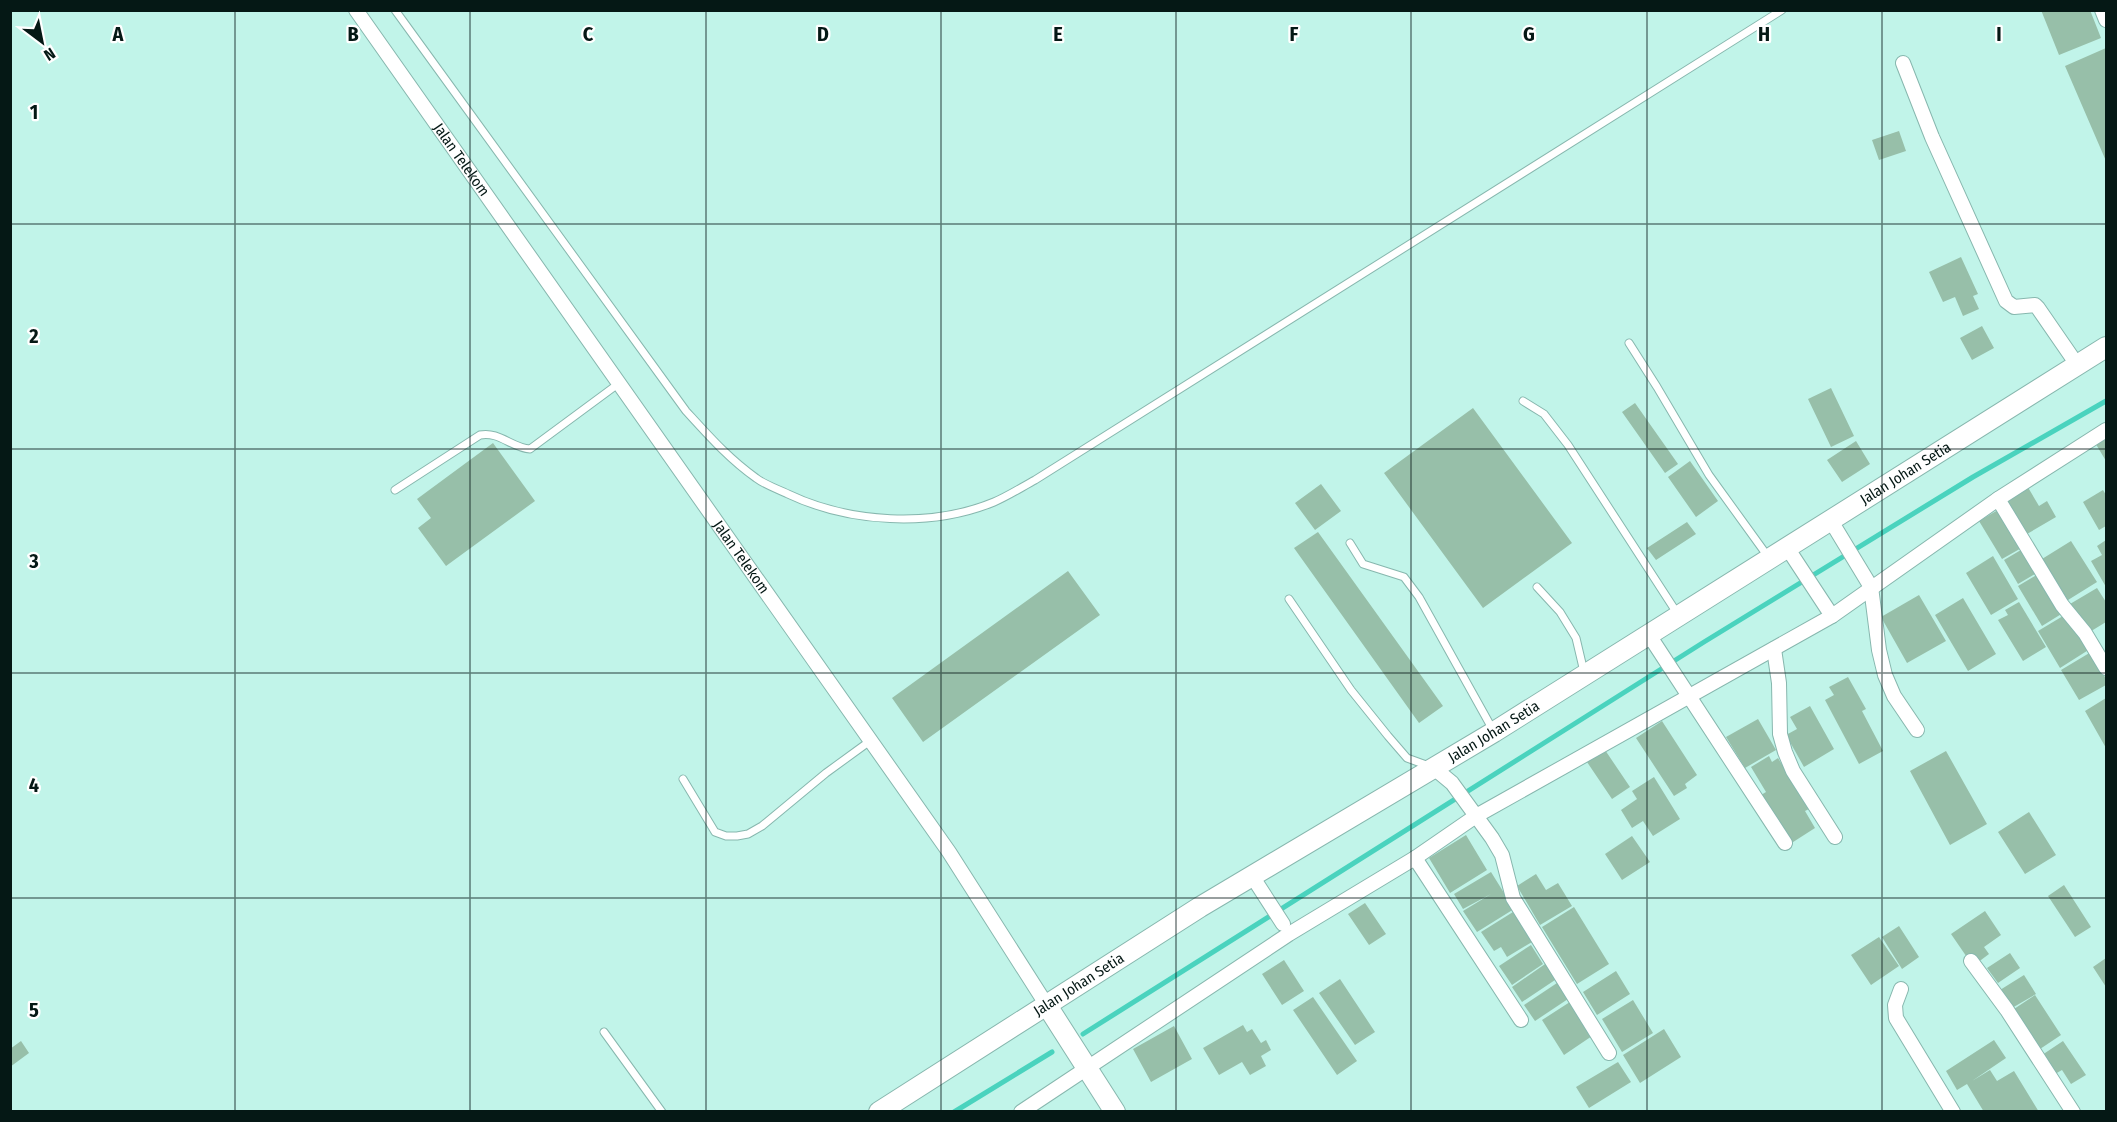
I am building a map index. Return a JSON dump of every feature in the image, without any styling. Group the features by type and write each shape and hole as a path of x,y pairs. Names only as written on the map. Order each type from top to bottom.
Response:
{"main road":[{"name":"Jalan Johan Setia","path":"879,1112 1046,1004 1256,882 1679,615 1788,549 1836,529 2106,347"},
{"name":"Jalan Telekom","path":"1046,1004 1115,1112"}],"street":[{"name":"Jalan Telekom","path":"356,10 948,852 1046,1004"},
{"path":"2103,10 2106,20"},
{"path":"1903,63 1932,136 2006,302 2014,307 2035,305 2078,366"},
{"path":"1021,1112 1289,934 1415,858 1473,811 1689,697 1832,616 1868,582 2106,430"},
{"path":"1998,500 2062,605 2085,633 2106,668"},
{"path":"1836,529 1868,582 1885,675 1894,696 1917,730"},
{"path":"1788,549 1832,616"},
{"path":"1649,635 1785,843"},
{"path":"1774,649 1779,683 1780,734 1785,752 1793,771 1835,837"},
{"path":"1434,768 1452,783 1502,855 1513,898 1609,1053"},
{"path":"1415,858 1521,1020"},
{"path":"1256,882 1283,924"},
{"path":"1971,961 2007,1011 2073,1112"},
{"path":"1901,989 1895,1005 1896,1018 1953,1112"}],"lane":[{"path":"394,10 686,411 717,446 757,479 808,504 853,515 900,520 964,511 993,502 1035,480 1782,10"},
{"path":"1629,343 1709,475 1770,560"},
{"path":"396,490 480,435 488,433 524,448 530,448 618,384"},
{"path":"1523,401 1544,414 1568,445 1679,615"},
{"path":"1350,543 1363,564 1404,577 1419,597 1494,732"},
{"path":"1537,587 1560,612 1576,638 1584,674"},
{"path":"1289,599 1351,690 1394,743 1407,758 1434,768"},
{"path":"683,779 715,832 726,836 748,834 870,741"},
{"path":"604,1032 662,1112"}],"building":[{"path":"2041,10 2090,10 2101,38 2059,55"},
{"path":"2106,48 2106,161 2065,66"},
{"path":"1899,131 1906,151 1879,160 1872,140"},
{"path":"1961,257 1978,294 1973,296 1979,309 1963,316 1955,297 1943,302 1929,272"},
{"path":"1982,326 1994,348 1972,360 1960,338"},
{"path":"1831,388 1854,436 1831,447 1808,399"},
{"path":"1635,403 1678,464 1665,473 1622,412"},
{"path":"1473,408 1572,543 1483,608 1384,473"},
{"path":"2106,434 2106,461 2094,441"},
{"path":"1856,441 1870,464 1842,482 1827,460"},
{"path":"493,443 535,501 446,566 418,528 431,518 417,499"},
{"path":"1690,461 1718,501 1696,517 1668,477"},
{"path":"1321,484 1341,511 1315,530 1295,503"},
{"path":"2026,484 2039,506 2047,501 2056,517 2027,534 2005,497"},
{"path":"2103,490 2106,495 2106,526 2099,530 2083,502"},
{"path":"1998,510 2025,546 2002,559 1979,521"},
{"path":"1687,522 1696,534 1656,560 1647,548"},
{"path":"1318,532 1443,706 1419,723 1294,548"},
{"path":"2106,540 2106,587 2091,561 2102,555 2097,546"},
{"path":"2071,541 2097,582 2068,600 2042,559"},
{"path":"2026,547 2040,571 2018,584 2004,560"},
{"path":"1993,556 2018,599 1991,615 1966,573"},
{"path":"1068,571 1100,615 923,742 892,698"},
{"path":"2040,573 2063,613 2042,626 2018,586"},
{"path":"2097,588 2106,602 2106,622 2088,633 2070,604"},
{"path":"1919,595 1946,641 1907,663 1881,617"},
{"path":"1963,598 1996,654 1968,671 1935,615"},
{"path":"2019,602 2046,647 2023,661 1998,620 2008,615 2005,610"},
{"path":"2068,613 2090,649 2060,668 2038,631"},
{"path":"2091,652 2106,679 2106,685 2079,700 2061,670"},
{"path":"1848,677 1866,709 1862,711 1883,751 1859,764 1825,700 1834,695 1829,687"},
{"path":"2106,698 2106,748 2085,711"},
{"path":"1810,706 1834,749 1804,767 1786,735 1797,729 1790,717"},
{"path":"1758,719 1776,750 1745,768 1726,737"},
{"path":"1662,721 1697,775 1685,784 1687,788 1674,796 1636,738"},
{"path":"1605,750 1630,787 1612,799 1587,762"},
{"path":"1946,751 1987,824 1950,845 1910,771"},
{"path":"1769,756 1772,762 1778,758 1809,809 1805,811 1815,828 1790,844 1761,795 1766,792 1751,767"},
{"path":"1654,777 1680,819 1653,836 1643,821 1632,828 1621,810 1637,799 1632,791"},
{"path":"2029,812 2056,855 2025,874 1998,832"},
{"path":"1466,835 1487,870 1450,893 1429,858"},
{"path":"1632,836 1650,862 1622,880 1605,854"},
{"path":"1491,872 1514,909 1477,932 1463,911 1491,894 1463,909 1454,894"},
{"path":"1536,874 1546,890 1558,883 1572,906 1540,925 1517,886"},
{"path":"2064,885 2091,927 2075,937 2048,896"},
{"path":"1365,903 1386,934 1369,945 1348,914"},
{"path":"1574,907 1609,964 1577,984 1542,927"},
{"path":"1985,911 2001,935 1984,947 1989,954 1973,966 1951,934"},
{"path":"1513,912 1532,942 1507,957 1501,947 1494,951 1481,932"},
{"path":"1899,926 1919,957 1902,969 1882,937"},
{"path":"1879,937 1899,966 1871,985 1851,955"},
{"path":"1531,945 1543,964 1512,985 1499,966"},
{"path":"2010,953 2020,968 1998,983 1987,968"},
{"path":"2106,958 2106,987 2093,967"},
{"path":"1284,960 1304,991 1282,1005 1262,974"},
{"path":"1548,962 1558,978 1522,1002 1512,987"},
{"path":"1616,971 1630,994 1597,1015 1583,992"},
{"path":"2024,975 2036,994 2012,1008 2000,990"},
{"path":"1340,979 1375,1032 1355,1045 1319,993"},
{"path":"1560,981 1571,997 1535,1021 1524,1005"},
{"path":"2035,995 2061,1035 2040,1049 2014,1009"},
{"path":"1313,997 1357,1061 1337,1075 1293,1010"},
{"path":"1573,1000 1595,1034 1564,1055 1542,1020"},
{"path":"1633,1000 1653,1033 1622,1052 1602,1019"},
{"path":"1243,1025 1247,1032 1252,1029 1261,1043 1266,1040 1271,1050 1261,1056 1266,1066 1250,1075 1242,1062 1219,1075 1203,1048"},
{"path":"1174,1026 1192,1059 1151,1082 1133,1049"},
{"path":"1664,1029 1681,1057 1640,1083 1623,1055"},
{"path":"1994,1040 2006,1058 1972,1081 1990,1070 1997,1081 2014,1071 2039,1112 1984,1112 1967,1084 1957,1090 1946,1071"},
{"path":"21,1041 29,1053 10,1067 10,1049"},
{"path":"2063,1041 2086,1075 2071,1084 2062,1070 2055,1074 2042,1055"},
{"path":"1618,1062 1631,1082 1589,1108 1576,1087"}],"waterway":[{"path":"1083,1034 1704,642 1973,477 2106,401"},
{"path":"954,1112 1052,1052"}]}
